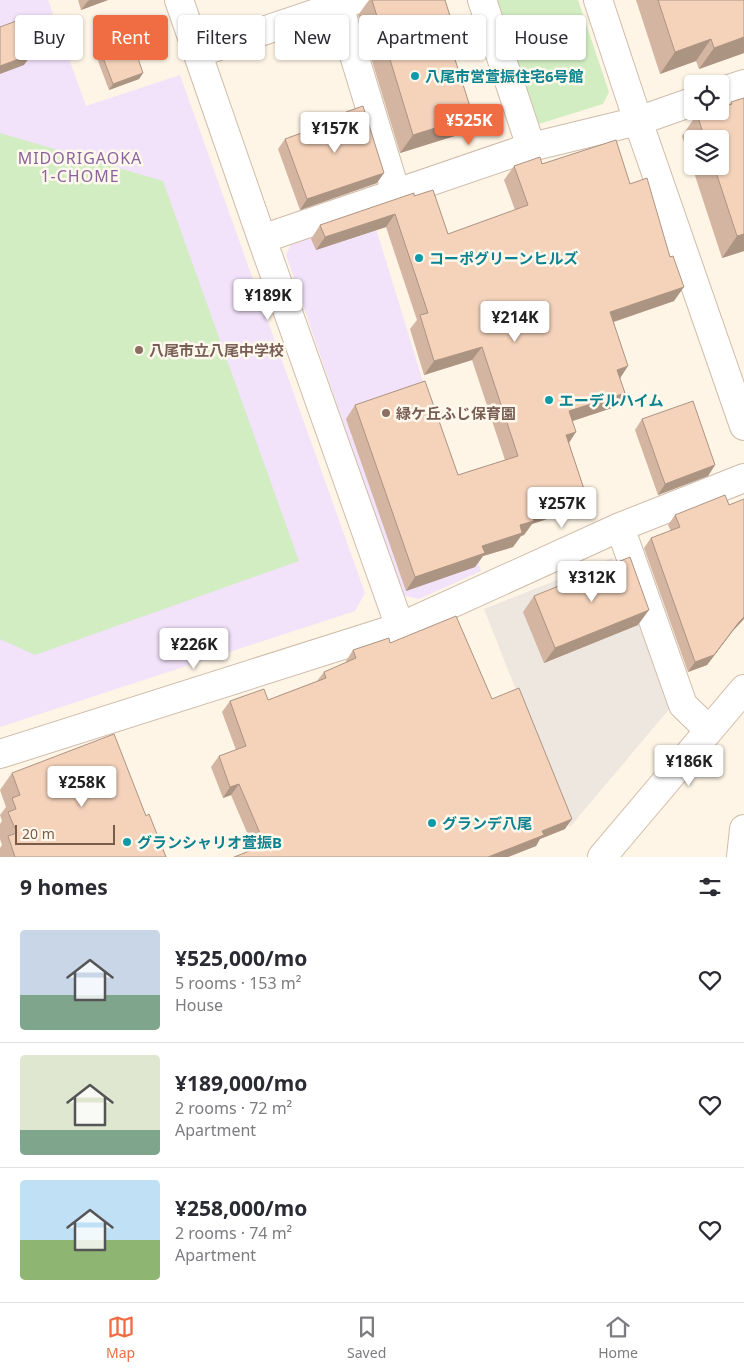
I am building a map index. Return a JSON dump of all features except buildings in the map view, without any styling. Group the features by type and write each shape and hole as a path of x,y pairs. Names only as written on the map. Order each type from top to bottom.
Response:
{"street":[{"path":"179,0 184,15"},
{"path":"482,0 531,147"},
{"path":"598,0 744,426"},
{"path":"265,31 348,3 396,193"},
{"path":"200,60 400,627"},
{"path":"729,89 744,84"},
{"path":"262,239 531,147 638,120 684,105"},
{"path":"0,754 400,627 620,527 744,478"},
{"path":"620,527 683,705 709,730"},
{"path":"602,857 709,730 742,696"},
{"path":"741,857 744,829"}],"shaded area":[{"name":"八尾市立八尾中学校","path":"0,0 48,0 53,15 15,15 15,60 70,60 86,106 180,75 365,593 355,611 0,727"},
{"name":"緑ケ丘ふじ保育園","path":"371,212 481,571 419,599 402,595 286,255 295,235"},
{"path":"612,558 671,707 570,827 484,609"}],"green space":[{"path":"496,0 578,0 583,15 501,15"},
{"path":"586,24 609,92 603,104 539,124 517,60 586,60"},
{"name":"八尾市立八尾中学校","path":"0,133 163,181 299,561 35,655 0,639"}],"place":[{"name":"八尾市営萱振住宅6号館","path":"415,76"},
{"name":"コーポグリーンヒルズ","path":"419,258"},
{"name":"八尾市立八尾中学校","path":"139,350"},
{"name":"エーデルハイム","path":"549,400"},
{"name":"緑ケ丘ふじ保育園","path":"386,413"},
{"name":"グランデ八尾","path":"432,823"},
{"name":"グランシャリオ萱振B","path":"127,842"}],"district":[{"name":"MIDORIGAOKA 1-CHOME","path":"80,167"}]}
